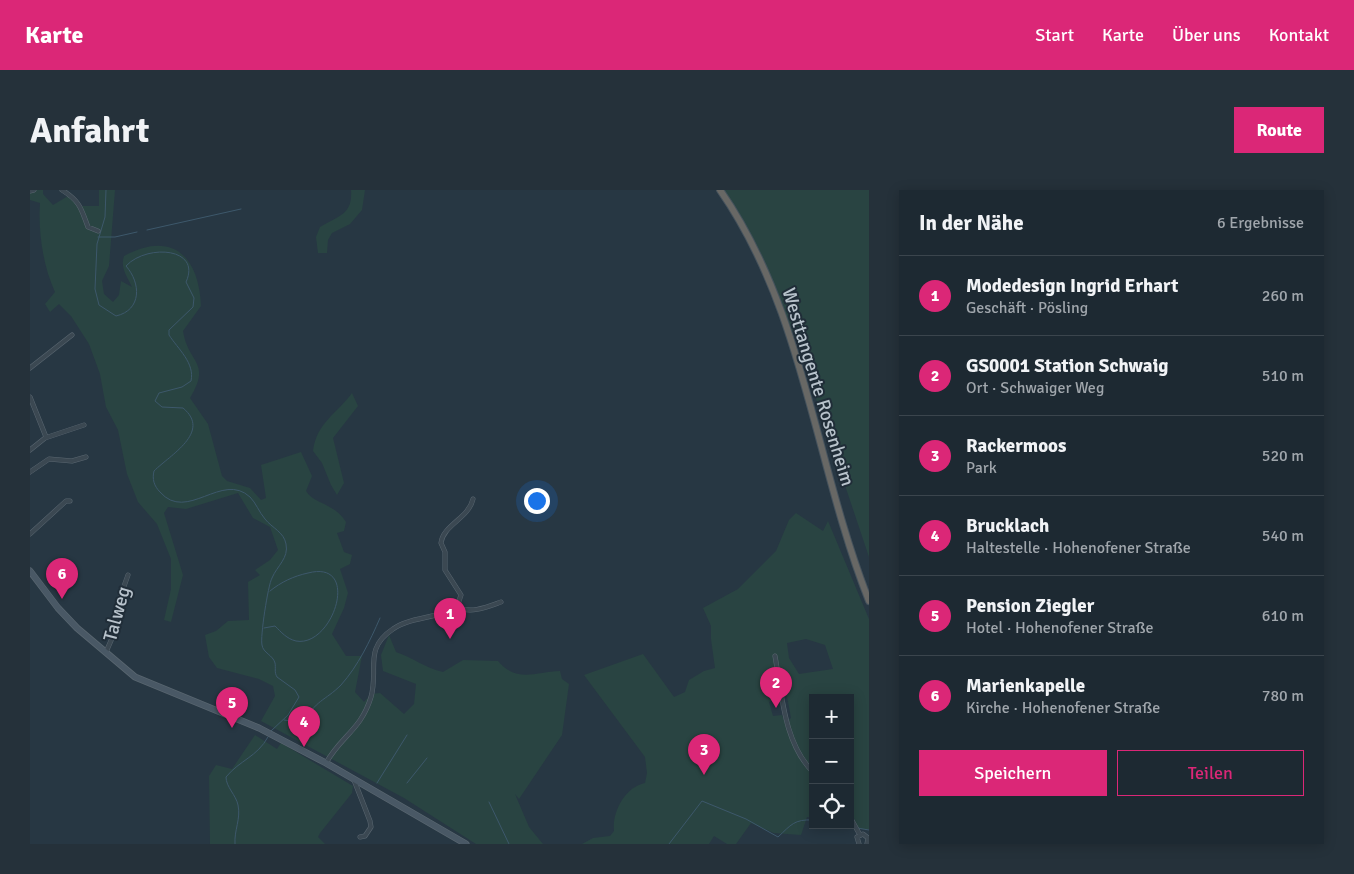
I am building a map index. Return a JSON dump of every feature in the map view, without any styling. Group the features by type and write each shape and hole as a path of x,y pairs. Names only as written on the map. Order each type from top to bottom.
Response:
{"highway":[{"name":"Westtangente Rosenheim","path":"720,190 749,237 778,302 803,381 838,510 869,601"}],"main road":[{"path":"30,571 58,608 136,677 259,728 283,740 466,844"}],"street":[{"path":"30,191 34,190"},
{"path":"62,190 79,203 84,212 88,227 98,231"},
{"path":"30,368 72,335"},
{"path":"30,397 46,437"},
{"path":"30,450 46,437 84,425"},
{"path":"30,472 49,459 72,461 86,457"},
{"path":"457,607 461,595 445,570 445,552 440,543 444,534 470,510 473,499"},
{"path":"30,534 66,501 70,501"},
{"name":"Talweg","path":"106,652 112,636 118,602 128,575"},
{"path":"326,763 358,726 366,712 374,687 372,655 383,636 402,623 429,618 457,607 463,610 476,610 502,602"},
{"path":"774,656 794,747 809,768"},
{"path":"352,778 371,827 365,836 360,837"},
{"path":"854,824 860,835"},
{"path":"859,844 857,839 860,835"},
{"path":"860,835 868,836 867,844"}],"green space":[{"path":"30,190 43,190 43,194 53,205 68,196 78,206 99,206 99,190 115,190 109,266 102,281 104,294 113,302 119,295 121,281 132,287 123,268 124,256 141,249 156,246 169,247 180,252 188,261 195,273 201,306 183,331 189,350 199,369 199,377 190,398 208,424 222,476 227,481 250,488 261,500 266,498 261,465 301,452 312,476 306,491 314,499 336,511 346,522 344,531 337,533 344,552 352,555 350,564 340,569 348,593 344,608 332,634 346,656 362,656 355,692 364,702 371,694 380,693 404,714 414,704 416,684 383,671 381,655 389,635 396,652 443,672 463,660 498,661 512,672 527,675 560,671 562,679 569,684 562,735 519,799 515,794 529,827 543,844 476,844 404,798 261,721 275,696 273,686 259,679 217,668 209,657 205,635 216,631 228,621 249,620 248,582 260,575 255,570 270,560 278,550 270,527 253,518 238,493 186,509 168,507 164,513 183,575 171,622 164,620 171,589 171,559 157,524 138,502 127,474 118,430 106,407 100,374 89,344 71,316 59,304 50,312 45,304 55,292 47,271 42,249 40,203 30,200"},
{"path":"351,190 365,190 362,210 350,224 332,233 328,240 327,253 318,253 316,237 320,227 347,210 350,205"},
{"path":"724,190 869,190 869,557 799,348 759,250"},
{"path":"352,393 358,406 333,438 344,483 337,495 322,463 313,451 315,441 323,426"},
{"path":"796,513 823,531 828,521 869,619 869,829 859,829 854,818 854,694 809,694 809,817 807,817 801,835 774,833 751,823 736,844 727,844 714,836 709,844 582,844 593,838 610,836 614,831 615,816 621,801 631,790 645,783 647,773 645,757 584,675 643,654 674,697 685,692 689,680 704,671 715,668 711,626 703,608 738,589 776,551 789,520","holes":["806,639 825,645 833,669 799,674 789,658 787,643","787,696 791,718 785,722 782,715 773,716 769,702"]},
{"path":"255,735 277,749 281,743 353,786 352,793 318,837 325,844 210,844 209,776 216,765 232,769"}],"waterway":[{"path":"106,190 105,217 97,244 95,289 99,305 116,316 125,313 131,308 135,302 136,288 131,273 126,266 146,254 158,252 179,256 186,262 189,270 186,282 194,298 193,307 169,330 169,335 191,368 191,381 182,387 159,393 155,401 162,407 183,408 191,417 193,426 191,434 185,442 154,471 153,480 155,485 170,500 182,502 216,492 239,491 250,497 265,519 285,540 286,554 274,574 268,590 263,622 262,645 264,650 274,660 277,677 295,690 299,697 288,715 271,731"},
{"path":"147,230 241,209"},
{"path":"98,237 115,237 137,232"},
{"path":"264,628 275,626 293,640 309,640 321,631 330,619 336,604 338,590 334,579 325,572 308,573 298,576 283,582 270,591"},
{"path":"284,720 304,723 316,705 341,685 358,662 380,618"},
{"path":"377,783 407,735"},
{"path":"235,844 239,810 226,777 237,766 254,754 268,737"},
{"path":"407,783 427,758"},
{"path":"669,844 702,801 746,819 778,837 797,822 809,820"},
{"path":"489,802 509,844"},
{"path":"857,828 869,830"}],"place":[{"name":"Marienkapelle","path":"62,599"},
{"name":"Modedesign Ingrid Erhart","path":"450,639"},
{"name":"GS0001 Station Schwaig","path":"776,708"},
{"name":"Pension Ziegler","path":"232,728"},
{"name":"Brucklach","path":"304,747"},
{"name":"Rackermoos","path":"704,775"}]}
